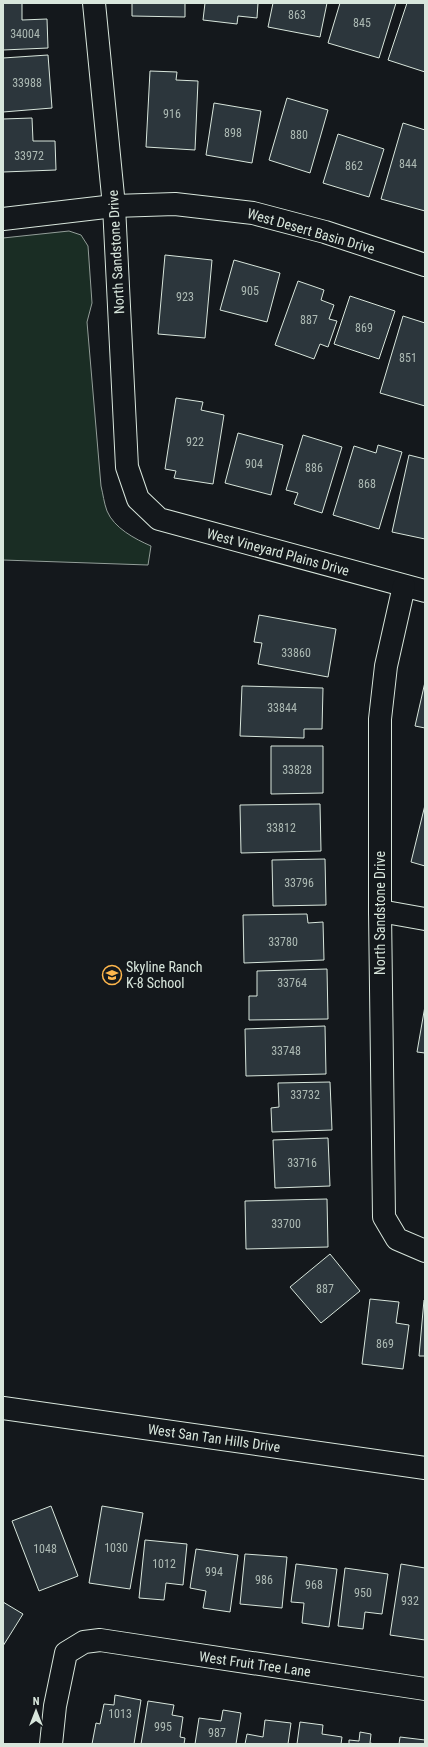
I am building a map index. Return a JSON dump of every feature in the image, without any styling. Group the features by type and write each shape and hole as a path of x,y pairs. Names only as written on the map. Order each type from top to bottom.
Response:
{"street":[{"name":"North Sandstone Drive","path":"94,3 114,206 127,467 138,499"},
{"name":"West Desert Basin Drive","path":"3,219 114,206 175,204 253,213 325,232 425,265"},
{"name":"West Vineyard Plains Drive","path":"138,499 159,519 425,591"},
{"name":"North Sandstone Drive","path":"404,586 386,666 380,719 380,911 384,1216 396,1238 425,1251"},
{"path":"380,911 425,919"},
{"name":"West San Tan Hills Drive","path":"3,1408 425,1468"},
{"name":"West Fruit Tree Lane","path":"51,1744 55,1706 66,1653 84,1642 100,1640 425,1689"}],"green space":[{"path":"69,231 81,235 88,246 92,303 87,322 101,486 104,502 110,517 120,528 138,540 151,546 148,565 3,560 3,238"}],"building":[{"path":"3,3 22,3 22,20 47,19 48,48 3,50"},
{"path":"132,3 185,3 185,17 132,16"},
{"path":"205,3 258,3 257,18 238,16 237,24 203,20"},
{"path":"273,3 327,3 320,37 268,27"},
{"path":"340,3 396,3 379,58 328,43"},
{"path":"407,3 425,3 425,72 388,60"},
{"path":"48,55 52,108 3,112 3,58"},
{"path":"150,71 177,72 176,80 198,81 195,150 146,147"},
{"path":"287,98 328,110 310,173 269,160"},
{"path":"214,103 261,111 252,163 206,155"},
{"path":"32,118 33,141 55,141 56,170 3,172 3,119"},
{"path":"403,123 425,130 425,211 381,199"},
{"path":"338,134 384,149 369,197 323,183"},
{"path":"165,255 212,260 205,338 158,334"},
{"path":"234,260 280,273 267,322 220,310"},
{"path":"298,281 324,290 321,300 334,305 329,319 337,321 328,347 320,344 314,359 275,345"},
{"path":"350,296 395,311 379,359 334,344"},
{"path":"403,316 425,323 425,406 380,393"},
{"path":"176,398 203,402 201,410 224,415 213,484 174,478 176,471 165,469"},
{"path":"238,433 283,445 271,495 225,483"},
{"path":"303,435 342,447 322,513 294,504 298,493 286,490"},
{"path":"378,445 402,452 379,529 333,515 354,446 376,453"},
{"path":"409,455 425,459 425,539 392,532"},
{"path":"259,615 336,629 328,677 258,664 262,643 254,642"},
{"path":"425,682 425,728 415,726"},
{"path":"242,686 323,688 322,729 304,729 304,738 240,736"},
{"path":"271,746 323,746 323,793 271,794"},
{"path":"320,804 321,851 241,853 240,805"},
{"path":"425,805 425,866 411,862"},
{"path":"325,859 326,905 273,906 272,860"},
{"path":"307,914 308,923 323,922 324,960 244,963 243,915"},
{"path":"327,969 328,1019 249,1020 249,996 257,996 257,971"},
{"path":"425,1006 425,1053 417,1052"},
{"path":"325,1026 326,1074 246,1076 245,1029"},
{"path":"330,1082 332,1130 272,1132 271,1108 279,1107 278,1083"},
{"path":"328,1138 330,1186 275,1188 273,1140"},
{"path":"327,1199 328,1247 246,1249 245,1201"},
{"path":"330,1254 360,1291 321,1323 290,1287"},
{"path":"370,1299 399,1302 396,1323 409,1325 403,1369 362,1364"},
{"path":"424,1300 425,1356 419,1356"},
{"path":"51,1506 78,1576 39,1591 12,1521"},
{"path":"102,1506 143,1513 130,1589 89,1583"},
{"path":"145,1540 187,1544 183,1585 166,1583 164,1600 139,1598"},
{"path":"196,1549 238,1555 230,1612 203,1608 206,1591 190,1588"},
{"path":"245,1554 287,1557 282,1608 240,1604"},
{"path":"296,1564 337,1569 329,1627 302,1623 304,1603 291,1602"},
{"path":"401,1564 425,1568 425,1640 390,1635"},
{"path":"345,1568 388,1574 382,1614 365,1612 363,1629 338,1626"},
{"path":"3,1602 23,1614 3,1646"},
{"path":"115,1695 141,1700 134,1744 92,1744 96,1723 100,1724 104,1704 114,1705"},
{"path":"148,1701 174,1705 172,1715 183,1717 180,1737 185,1738 184,1744 141,1744"},
{"path":"223,1710 241,1713 236,1744 195,1744 199,1718 221,1721"},
{"path":"265,1720 291,1723 288,1744 245,1744 247,1734 263,1737"},
{"path":"300,1722 323,1725 322,1734 342,1737 341,1744 297,1744"},
{"path":"360,1732 371,1734 370,1743 375,1744 349,1744 349,1740 359,1741"},
{"path":"400,1737 425,1740 425,1744 399,1744"}],"place":[{"name":"Skyline Ranch K-8 School","path":"112,975"}]}
